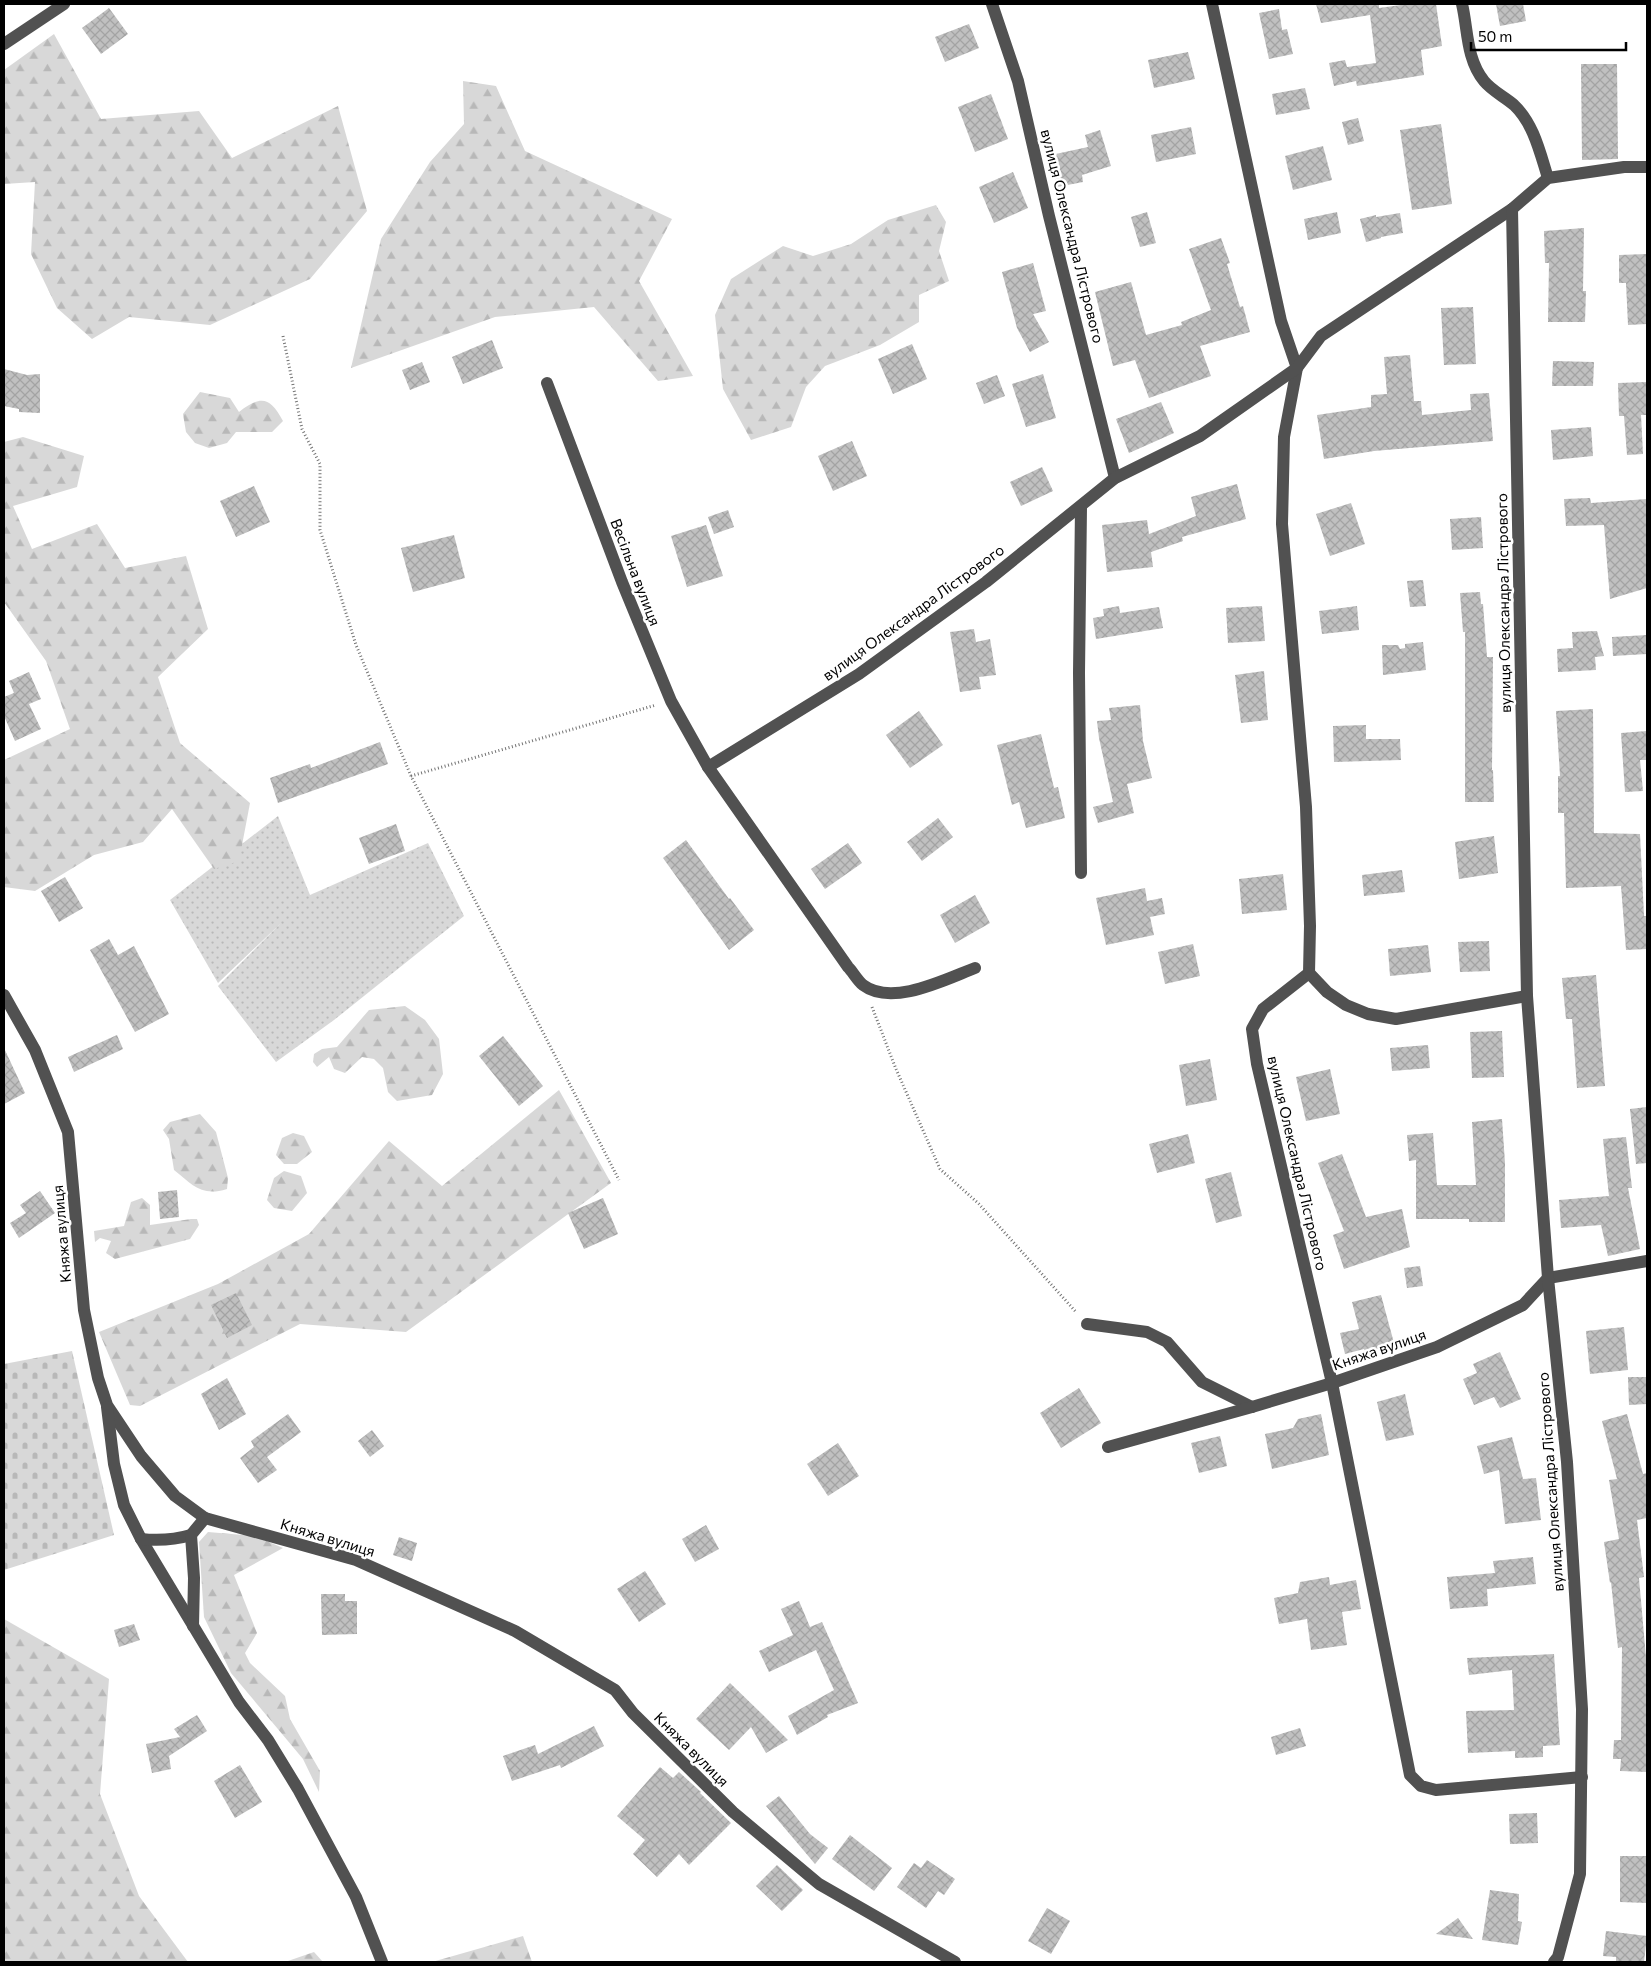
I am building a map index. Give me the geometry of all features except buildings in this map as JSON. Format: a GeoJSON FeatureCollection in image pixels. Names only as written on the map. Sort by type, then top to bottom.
{"type":"FeatureCollection","features":[{"type":"Feature","properties":{"kind":"street"},"geometry":{"type":"LineString","coordinates":[[4,44],[64,4]]}},
{"type":"Feature","properties":{"kind":"street","name":"вулиця Олександра Лістрового"},"geometry":{"type":"LineString","coordinates":[[992,4],[1018,81],[1049,216],[1115,478]]}},
{"type":"Feature","properties":{"kind":"street","name":"вулиця Олександра Лістрового"},"geometry":{"type":"LineString","coordinates":[[1212,4],[1281,321],[1297,368],[1284,437],[1282,524],[1306,807],[1310,926],[1309,973],[1263,1008],[1252,1028],[1262,1083],[1332,1383],[1410,1775],[1421,1786],[1436,1790],[1582,1777]]}},
{"type":"Feature","properties":{"kind":"street"},"geometry":{"type":"LineString","coordinates":[[1462,4],[1470,53],[1484,81],[1515,106],[1534,134],[1548,178],[1624,167],[1647,168]]}},
{"type":"Feature","properties":{"kind":"street","name":"вулиця Олександра Лістрового"},"geometry":{"type":"LineString","coordinates":[[708,767],[859,674],[986,582],[1115,478],[1200,436],[1297,368],[1321,336],[1512,209],[1548,178]]}},
{"type":"Feature","properties":{"kind":"street","name":"вулиця Олександра Лістрового"},"geometry":{"type":"LineString","coordinates":[[1512,209],[1527,996],[1548,1278],[1567,1462],[1582,1709],[1580,1874],[1558,1957],[1554,1962]]}},
{"type":"Feature","properties":{"kind":"street","name":"Весільна вулиця"},"geometry":{"type":"LineString","coordinates":[[547,383],[622,582],[671,701],[708,767],[863,985]]}},
{"type":"Feature","properties":{"kind":"street"},"geometry":{"type":"LineString","coordinates":[[1081,507],[1079,673],[1081,873]]}},
{"type":"Feature","properties":{"kind":"street"},"geometry":{"type":"LineString","coordinates":[[863,985],[878,993],[895,994],[927,986],[976,968]]}},
{"type":"Feature","properties":{"kind":"street"},"geometry":{"type":"LineString","coordinates":[[1309,973],[1327,992],[1346,1005],[1368,1014],[1396,1019],[1527,996]]}},
{"type":"Feature","properties":{"kind":"street","name":"Княжа вулиця"},"geometry":{"type":"LineString","coordinates":[[4,995],[35,1050],[68,1132],[84,1310],[98,1378],[107,1405],[141,1456],[176,1496],[205,1518],[356,1560],[515,1631],[616,1690],[633,1713],[733,1812],[819,1884],[955,1962]]}},
{"type":"Feature","properties":{"kind":"street"},"geometry":{"type":"LineString","coordinates":[[1548,1278],[1647,1262]]}},
{"type":"Feature","properties":{"kind":"street","name":"Княжа вулиця"},"geometry":{"type":"LineString","coordinates":[[1108,1447],[1332,1383],[1437,1347],[1523,1305],[1548,1278]]}},
{"type":"Feature","properties":{"kind":"street"},"geometry":{"type":"LineString","coordinates":[[1086,1324],[1147,1332],[1167,1342],[1202,1382],[1252,1407]]}},
{"type":"Feature","properties":{"kind":"street"},"geometry":{"type":"LineString","coordinates":[[107,1405],[114,1464],[124,1505],[141,1538],[239,1702],[268,1740],[298,1789],[356,1897],[382,1962]]}},
{"type":"Feature","properties":{"kind":"street"},"geometry":{"type":"LineString","coordinates":[[141,1538],[156,1541],[172,1540],[191,1535],[205,1518]]}},
{"type":"Feature","properties":{"kind":"street"},"geometry":{"type":"LineString","coordinates":[[191,1535],[193,1626]]}},
{"type":"Feature","properties":{"kind":"path"},"geometry":{"type":"LineString","coordinates":[[283,336],[302,429],[320,464],[320,530],[356,645],[411,776],[619,1180]]}},
{"type":"Feature","properties":{"kind":"path"},"geometry":{"type":"LineString","coordinates":[[411,776],[671,701]]}},
{"type":"Feature","properties":{"kind":"path"},"geometry":{"type":"LineString","coordinates":[[863,985],[896,1069],[940,1169],[979,1204],[1086,1324]]}},
{"type":"Feature","properties":{"kind":"green space"},"geometry":{"type":"Polygon","coordinates":[[[54,34],[101,119],[199,111],[232,158],[338,106],[367,211],[310,279],[210,325],[129,317],[92,339],[57,308],[31,254],[35,182],[4,184],[4,70],[54,34]]]}},
{"type":"Feature","properties":{"kind":"green space"},"geometry":{"type":"Polygon","coordinates":[[[463,81],[496,86],[525,151],[672,219],[639,281],[693,376],[658,381],[594,307],[495,317],[351,368],[381,239],[430,162],[464,124],[463,81]]]}},
{"type":"Feature","properties":{"kind":"green space"},"geometry":{"type":"Polygon","coordinates":[[[936,205],[946,222],[939,251],[949,281],[919,295],[919,322],[880,345],[825,366],[806,387],[791,427],[751,440],[723,389],[715,315],[731,279],[783,246],[813,256],[851,244],[888,220],[936,205]]]}},
{"type":"Feature","properties":{"kind":"green space"},"geometry":{"type":"Polygon","coordinates":[[[200,392],[230,398],[239,412],[253,403],[264,401],[274,407],[283,421],[272,432],[236,432],[227,443],[209,448],[195,443],[186,432],[183,414],[200,392]]]}},
{"type":"Feature","properties":{"kind":"green space"},"geometry":{"type":"Polygon","coordinates":[[[23,437],[84,456],[77,487],[13,506],[32,549],[97,524],[125,568],[186,556],[208,629],[158,677],[180,743],[250,803],[239,861],[214,869],[172,809],[143,842],[94,855],[35,891],[4,887],[4,760],[70,729],[46,661],[4,602],[4,442],[23,437]]]}},
{"type":"Feature","properties":{"kind":"green space"},"geometry":{"type":"Polygon","coordinates":[[[278,816],[310,895],[428,843],[464,916],[334,1020],[276,1062],[218,986],[281,923],[218,983],[170,900],[278,816]]]}},
{"type":"Feature","properties":{"kind":"green space"},"geometry":{"type":"Polygon","coordinates":[[[405,1006],[425,1020],[439,1039],[443,1074],[432,1095],[397,1101],[388,1092],[383,1068],[374,1059],[362,1057],[345,1073],[334,1069],[329,1057],[317,1067],[313,1062],[314,1054],[322,1049],[337,1047],[369,1010],[405,1006]]]}},
{"type":"Feature","properties":{"kind":"green space"},"geometry":{"type":"Polygon","coordinates":[[[559,1090],[611,1183],[406,1332],[300,1324],[140,1406],[130,1405],[99,1332],[218,1284],[309,1234],[389,1141],[442,1186],[559,1090]]]}},
{"type":"Feature","properties":{"kind":"green space"},"geometry":{"type":"Polygon","coordinates":[[[200,1114],[216,1132],[228,1178],[227,1189],[210,1192],[198,1188],[174,1170],[169,1139],[163,1130],[170,1122],[200,1114]]]}},
{"type":"Feature","properties":{"kind":"green space"},"geometry":{"type":"Polygon","coordinates":[[[293,1133],[304,1136],[312,1152],[297,1164],[284,1164],[276,1155],[282,1138],[293,1133]]]}},
{"type":"Feature","properties":{"kind":"green space"},"geometry":{"type":"Polygon","coordinates":[[[284,1171],[301,1176],[307,1193],[292,1211],[274,1208],[267,1200],[274,1178],[284,1171]]]}},
{"type":"Feature","properties":{"kind":"green space"},"geometry":{"type":"Polygon","coordinates":[[[142,1198],[150,1205],[150,1225],[197,1219],[199,1225],[190,1239],[115,1259],[106,1253],[111,1241],[100,1238],[95,1242],[94,1231],[124,1226],[131,1202],[142,1198]]]}},
{"type":"Feature","properties":{"kind":"green space"},"geometry":{"type":"Polygon","coordinates":[[[72,1351],[114,1535],[4,1570],[4,1364],[72,1351]]]}},
{"type":"Feature","properties":{"kind":"green space"},"geometry":{"type":"Polygon","coordinates":[[[208,1532],[255,1536],[283,1548],[234,1575],[257,1633],[245,1653],[250,1663],[285,1696],[290,1719],[320,1771],[319,1792],[303,1759],[231,1673],[204,1617],[199,1542],[208,1532]]]}},
{"type":"Feature","properties":{"kind":"green space"},"geometry":{"type":"Polygon","coordinates":[[[4,1619],[109,1679],[100,1794],[139,1896],[188,1962],[4,1962],[4,1619]]]}},
{"type":"Feature","properties":{"kind":"green space"},"geometry":{"type":"Polygon","coordinates":[[[523,1936],[532,1962],[432,1962],[523,1936]]]}},
{"type":"Feature","properties":{"kind":"green space"},"geometry":{"type":"Polygon","coordinates":[[[314,1952],[323,1962],[285,1962],[314,1952]]]}}]}
